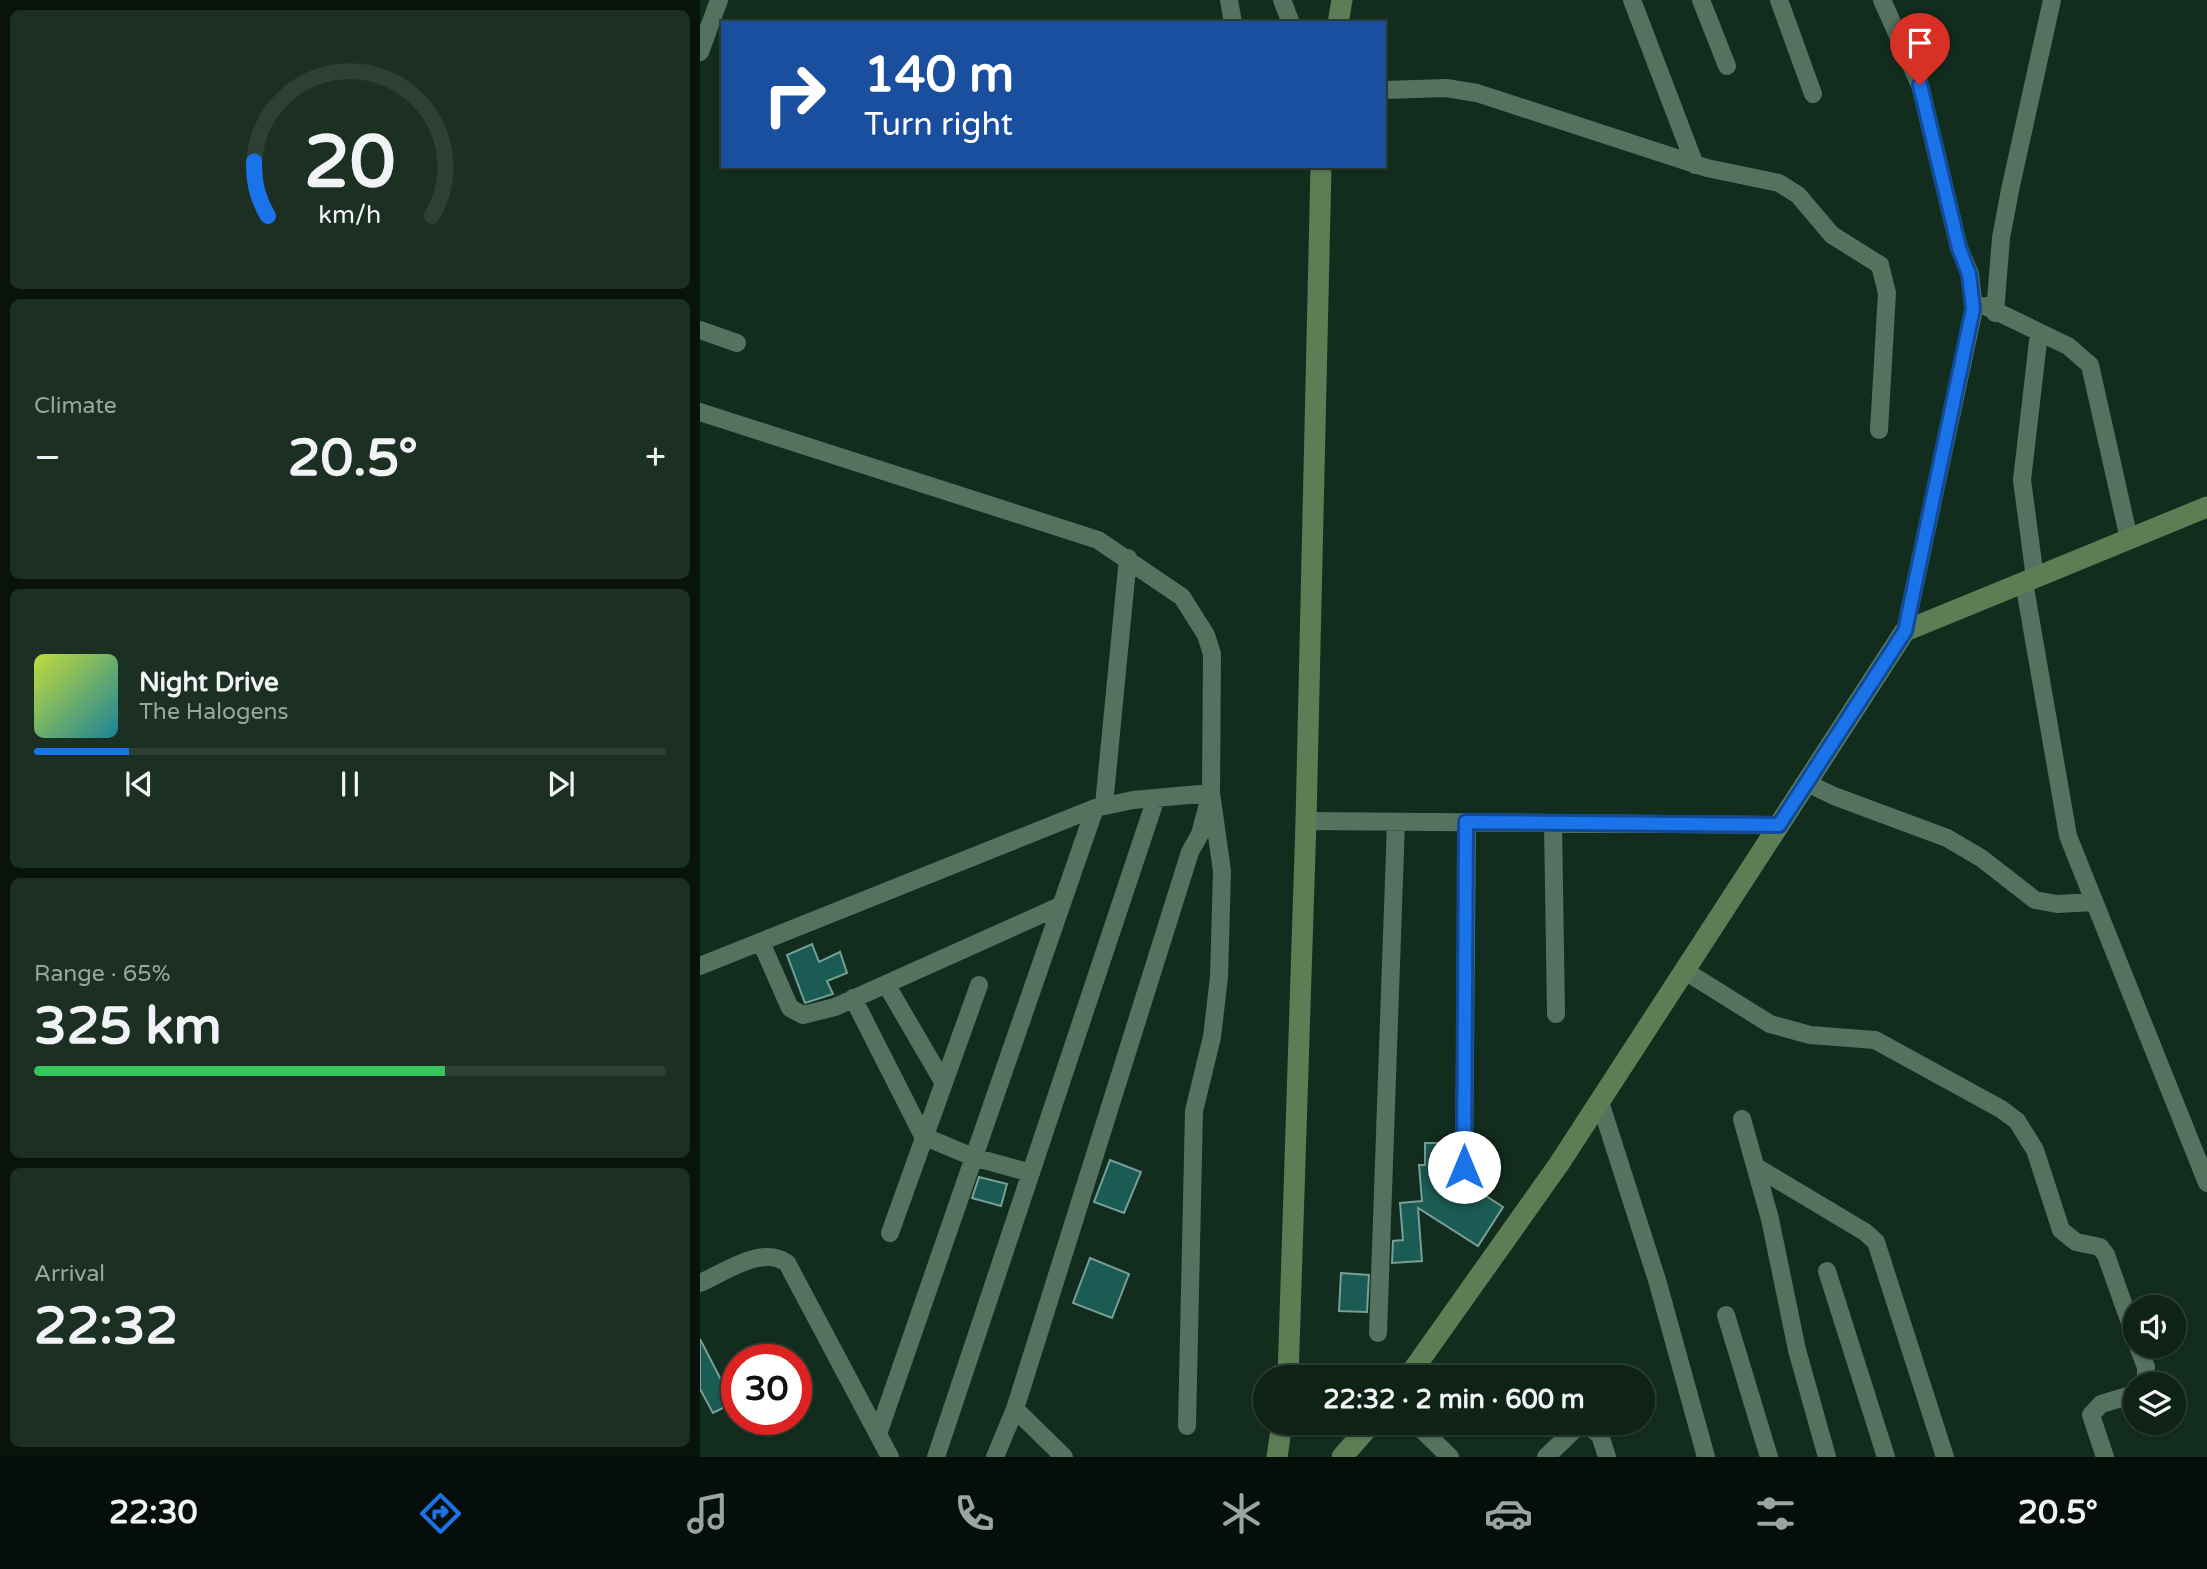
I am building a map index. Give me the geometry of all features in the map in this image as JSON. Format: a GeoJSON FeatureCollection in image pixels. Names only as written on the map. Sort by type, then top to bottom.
{"type":"FeatureCollection","features":[{"type":"Feature","properties":{"kind":"street"},"geometry":{"type":"LineString","coordinates":[[700,52],[719,0]]}},
{"type":"Feature","properties":{"kind":"street"},"geometry":{"type":"LineString","coordinates":[[1229,0],[1233,21]]}},
{"type":"Feature","properties":{"kind":"street"},"geometry":{"type":"LineString","coordinates":[[1282,0],[1290,21]]}},
{"type":"Feature","properties":{"kind":"street"},"geometry":{"type":"LineString","coordinates":[[1338,21],[1342,0]]}},
{"type":"Feature","properties":{"kind":"street"},"geometry":{"type":"LineString","coordinates":[[1632,0],[1695,165]]}},
{"type":"Feature","properties":{"kind":"street"},"geometry":{"type":"LineString","coordinates":[[1701,0],[1727,66]]}},
{"type":"Feature","properties":{"kind":"street"},"geometry":{"type":"LineString","coordinates":[[1779,0],[1814,94]]}},
{"type":"Feature","properties":{"kind":"street"},"geometry":{"type":"LineString","coordinates":[[1416,1365],[1600,1102],[1905,631],[1970,334],[1973,294],[1959,248],[1920,85],[1882,0]]}},
{"type":"Feature","properties":{"kind":"street"},"geometry":{"type":"LineString","coordinates":[[1995,313],[2001,237],[2052,0]]}},
{"type":"Feature","properties":{"kind":"street"},"geometry":{"type":"LineString","coordinates":[[1386,90],[1446,88],[1477,93],[1695,165],[1779,183],[1798,195],[1832,236],[1880,265],[1887,293],[1880,430]]}},
{"type":"Feature","properties":{"kind":"street"},"geometry":{"type":"LineString","coordinates":[[1288,1365],[1306,821],[1321,168]]}},
{"type":"Feature","properties":{"kind":"street"},"geometry":{"type":"LineString","coordinates":[[1973,294],[1995,313],[2068,346],[2090,365],[2129,540]]}},
{"type":"Feature","properties":{"kind":"street"},"geometry":{"type":"LineString","coordinates":[[700,330],[737,343]]}},
{"type":"Feature","properties":{"kind":"street"},"geometry":{"type":"LineString","coordinates":[[2039,333],[2022,480],[2029,580],[2068,836],[2207,1183]]}},
{"type":"Feature","properties":{"kind":"street"},"geometry":{"type":"LineString","coordinates":[[700,412],[1098,540],[1182,597],[1206,635],[1214,674],[1211,793],[1222,871],[1219,977],[1212,1037],[1194,1111],[1187,1426]]}},
{"type":"Feature","properties":{"kind":"street"},"geometry":{"type":"LineString","coordinates":[[1905,631],[2207,507]]}},
{"type":"Feature","properties":{"kind":"street"},"geometry":{"type":"LineString","coordinates":[[878,1434],[1060,906],[1099,807],[1128,558]]}},
{"type":"Feature","properties":{"kind":"street"},"geometry":{"type":"LineString","coordinates":[[1807,783],[1947,838],[1982,858],[2035,900],[2057,904],[2094,902]]}},
{"type":"Feature","properties":{"kind":"street"},"geometry":{"type":"LineString","coordinates":[[700,966],[1099,807],[1211,793]]}},
{"type":"Feature","properties":{"kind":"street"},"geometry":{"type":"LineString","coordinates":[[995,1457],[1015,1409],[1190,852],[1200,834],[1211,793]]}},
{"type":"Feature","properties":{"kind":"street"},"geometry":{"type":"LineString","coordinates":[[936,1457],[1156,798]]}},
{"type":"Feature","properties":{"kind":"street"},"geometry":{"type":"LineString","coordinates":[[1306,821],[1779,825]]}},
{"type":"Feature","properties":{"kind":"street"},"geometry":{"type":"LineString","coordinates":[[1377,1333],[1396,822]]}},
{"type":"Feature","properties":{"kind":"street"},"geometry":{"type":"LineString","coordinates":[[1464,1167],[1466,822]]}},
{"type":"Feature","properties":{"kind":"street"},"geometry":{"type":"LineString","coordinates":[[1553,823],[1556,1014]]}},
{"type":"Feature","properties":{"kind":"street"},"geometry":{"type":"LineString","coordinates":[[761,942],[790,1008],[797,1015],[818,1012],[853,999],[1060,906]]}},
{"type":"Feature","properties":{"kind":"street"},"geometry":{"type":"LineString","coordinates":[[1685,971],[1770,1024],[1810,1035],[1875,1040],[2009,1115],[2027,1134],[2035,1150],[2061,1230],[2076,1242],[2100,1247],[2106,1255],[2123,1302]]}},
{"type":"Feature","properties":{"kind":"street"},"geometry":{"type":"LineString","coordinates":[[886,984],[942,1080]]}},
{"type":"Feature","properties":{"kind":"street"},"geometry":{"type":"LineString","coordinates":[[890,1233],[942,1080],[979,985]]}},
{"type":"Feature","properties":{"kind":"street"},"geometry":{"type":"LineString","coordinates":[[853,999],[923,1136],[973,1157],[1031,1173]]}},
{"type":"Feature","properties":{"kind":"street"},"geometry":{"type":"LineString","coordinates":[[1600,1102],[1657,1280],[1706,1457]]}},
{"type":"Feature","properties":{"kind":"street"},"geometry":{"type":"LineString","coordinates":[[1742,1119],[1758,1168],[1797,1350],[1828,1457]]}},
{"type":"Feature","properties":{"kind":"street"},"geometry":{"type":"LineString","coordinates":[[1758,1168],[1865,1232],[1876,1242],[1945,1457]]}},
{"type":"Feature","properties":{"kind":"street"},"geometry":{"type":"LineString","coordinates":[[700,1283],[761,1256],[779,1258],[787,1264],[890,1457]]}},
{"type":"Feature","properties":{"kind":"street"},"geometry":{"type":"LineString","coordinates":[[1827,1272],[1886,1457]]}},
{"type":"Feature","properties":{"kind":"street"},"geometry":{"type":"LineString","coordinates":[[1726,1315],[1769,1457]]}},
{"type":"Feature","properties":{"kind":"street"},"geometry":{"type":"LineString","coordinates":[[2105,1457],[2091,1415],[2101,1404],[2123,1398]]}},
{"type":"Feature","properties":{"kind":"street"},"geometry":{"type":"LineString","coordinates":[[1015,1409],[1064,1457]]}},
{"type":"Feature","properties":{"kind":"street"},"geometry":{"type":"LineString","coordinates":[[1546,1457],[1575,1429],[1587,1425],[1600,1435],[1608,1457]]}},
{"type":"Feature","properties":{"kind":"street"},"geometry":{"type":"LineString","coordinates":[[1277,1457],[1280,1435]]}},
{"type":"Feature","properties":{"kind":"street"},"geometry":{"type":"LineString","coordinates":[[1342,1457],[1361,1435]]}},
{"type":"Feature","properties":{"kind":"street"},"geometry":{"type":"LineString","coordinates":[[1427,1435],[1450,1457]]}},
{"type":"Feature","properties":{"kind":"building"},"geometry":{"type":"Polygon","coordinates":[[[812,944],[819,962],[840,952],[847,973],[827,981],[833,994],[805,1003],[787,955],[812,944]]]}},
{"type":"Feature","properties":{"kind":"building"},"geometry":{"type":"Polygon","coordinates":[[[1425,1143],[1453,1143],[1455,1176],[1503,1207],[1478,1246],[1418,1208],[1422,1261],[1392,1263],[1393,1241],[1403,1240],[1400,1203],[1422,1201],[1419,1165],[1425,1165],[1425,1143]]]}},
{"type":"Feature","properties":{"kind":"building"},"geometry":{"type":"Polygon","coordinates":[[[1110,1160],[1141,1172],[1124,1213],[1094,1202],[1110,1160]]]}},
{"type":"Feature","properties":{"kind":"building"},"geometry":{"type":"Polygon","coordinates":[[[979,1177],[1007,1184],[1001,1206],[972,1198],[979,1177]]]}},
{"type":"Feature","properties":{"kind":"building"},"geometry":{"type":"Polygon","coordinates":[[[1090,1258],[1129,1274],[1112,1318],[1073,1303],[1090,1258]]]}},
{"type":"Feature","properties":{"kind":"building"},"geometry":{"type":"Polygon","coordinates":[[[1341,1273],[1369,1275],[1367,1312],[1339,1311],[1341,1273]]]}},
{"type":"Feature","properties":{"kind":"building"},"geometry":{"type":"Polygon","coordinates":[[[700,1339],[721,1380],[721,1409],[713,1413],[700,1389],[700,1339]]]}},
{"type":"Feature","properties":{"kind":"route"},"geometry":{"type":"LineString","coordinates":[[1464,1167],[1466,822],[1779,825],[1905,631],[1970,334],[1973,309],[1969,274],[1959,248],[1920,85]]}}]}
